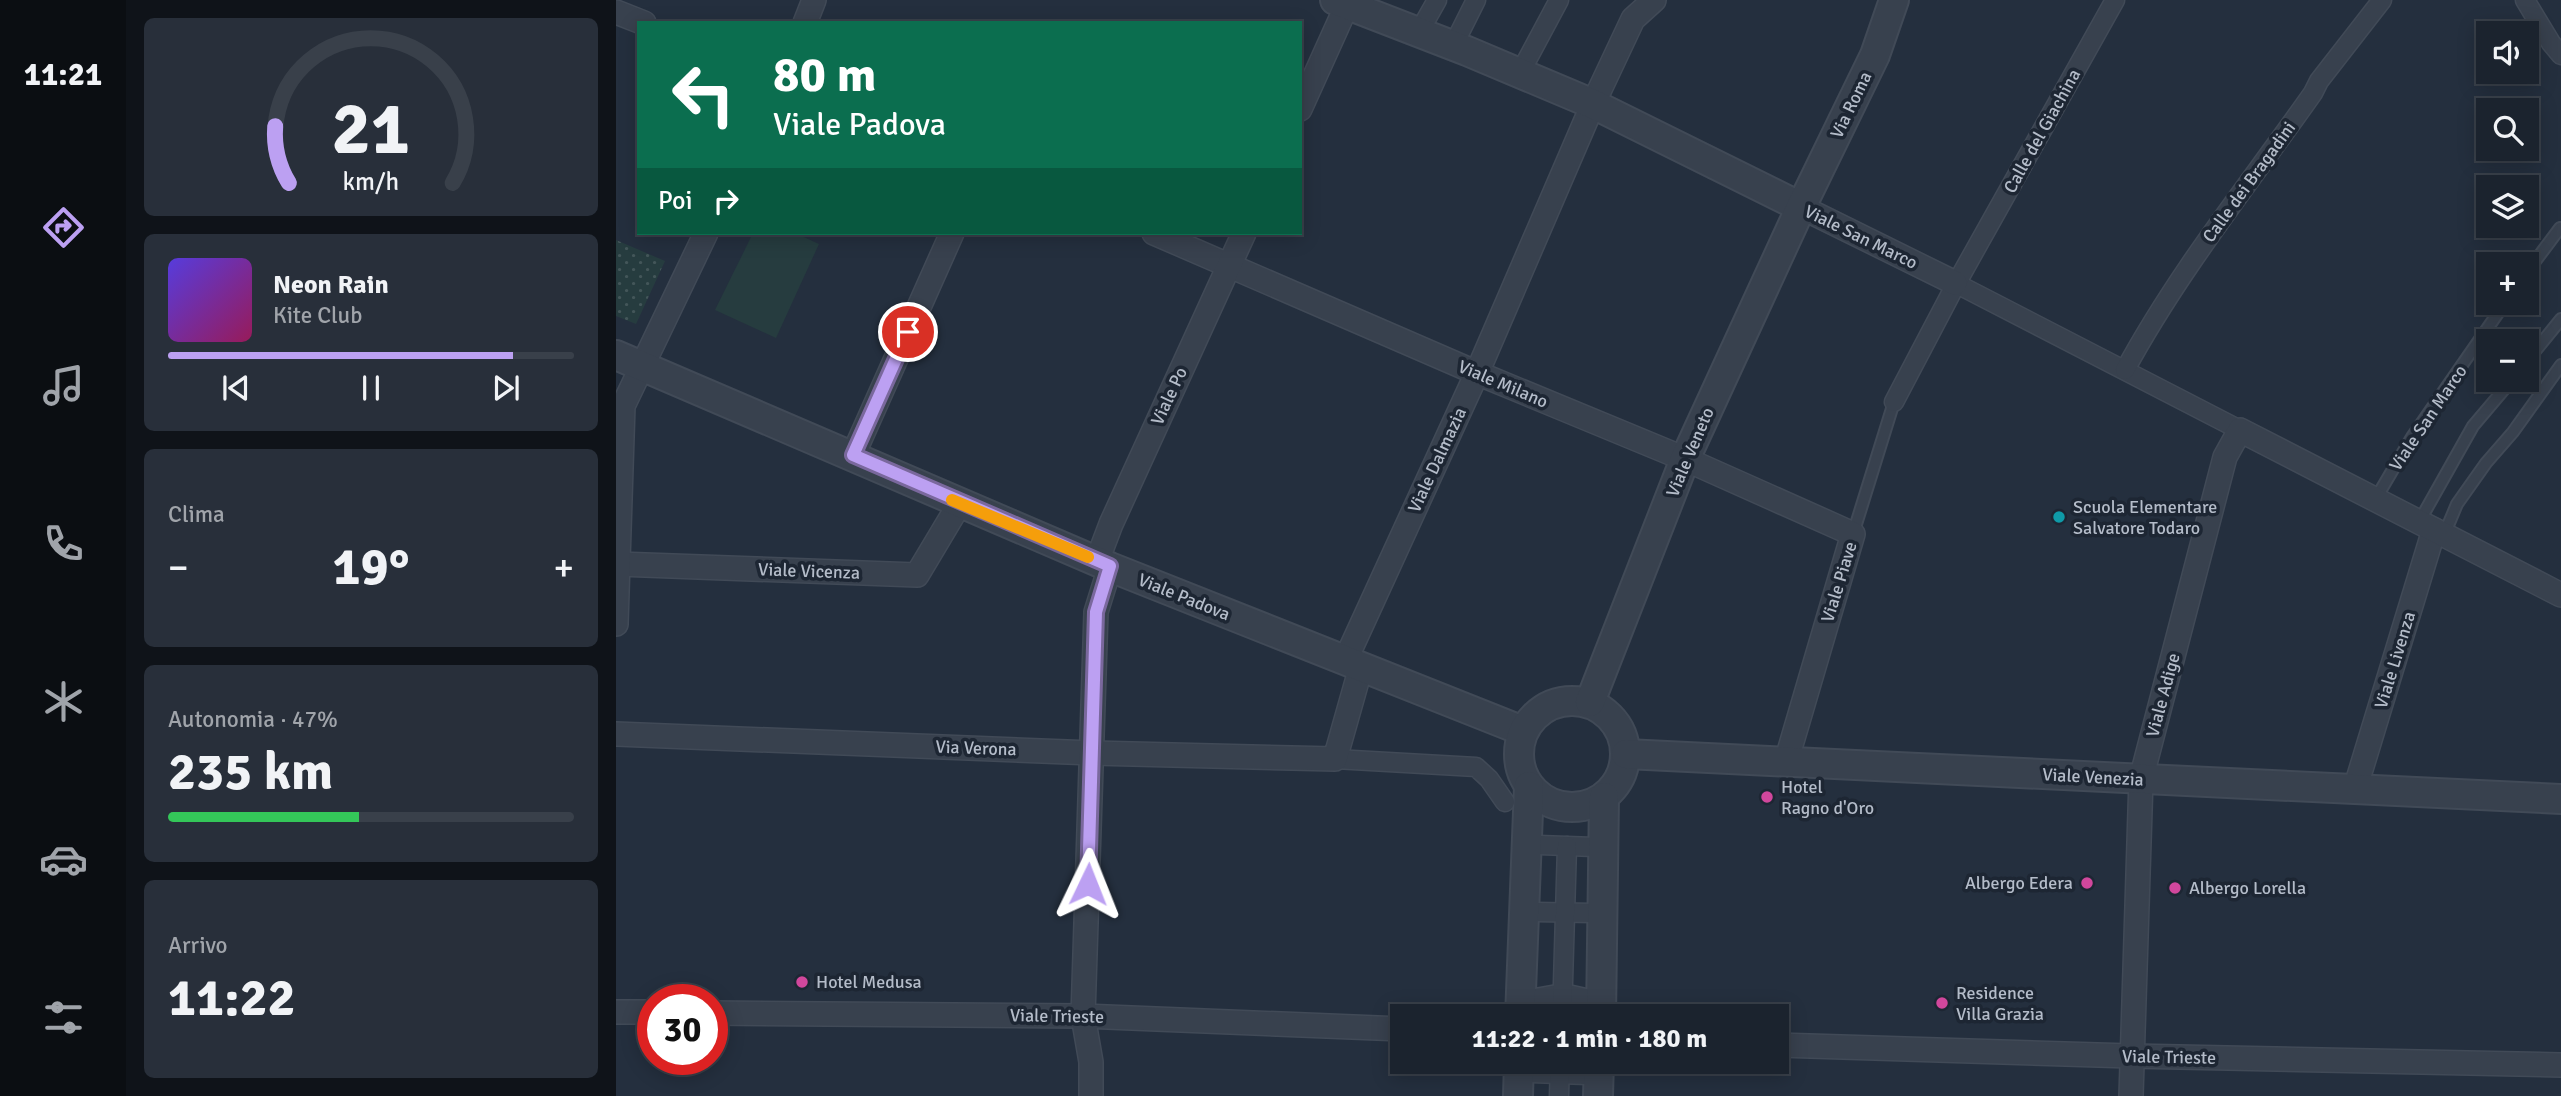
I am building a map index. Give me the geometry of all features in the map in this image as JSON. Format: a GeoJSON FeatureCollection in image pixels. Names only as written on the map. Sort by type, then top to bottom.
{"type":"FeatureCollection","features":[{"type":"Feature","properties":{"kind":"street"},"geometry":{"type":"LineString","coordinates":[[806,21],[814,0]]}},
{"type":"Feature","properties":{"kind":"street"},"geometry":{"type":"LineString","coordinates":[[1419,33],[1437,0]]}},
{"type":"Feature","properties":{"kind":"street"},"geometry":{"type":"LineString","coordinates":[[1453,46],[1476,0]]}},
{"type":"Feature","properties":{"kind":"street"},"geometry":{"type":"LineString","coordinates":[[1520,73],[1559,0]]}},
{"type":"Feature","properties":{"kind":"street","name":"Viale Dalmazia"},"geometry":{"type":"LineString","coordinates":[[1353,664],[1593,104],[1633,19],[1654,0]]}},
{"type":"Feature","properties":{"kind":"street","name":"Via Roma"},"geometry":{"type":"LineString","coordinates":[[1801,207],[1875,55],[1894,0]]}},
{"type":"Feature","properties":{"kind":"street","name":"Calle del Giachina"},"geometry":{"type":"LineString","coordinates":[[1894,402],[1956,284],[2115,0]]}},
{"type":"Feature","properties":{"kind":"street","name":"Calle dei Bragadini"},"geometry":{"type":"LineString","coordinates":[[2125,370],[2146,331],[2185,271],[2319,81],[2382,0]]}},
{"type":"Feature","properties":{"kind":"street"},"geometry":{"type":"LineString","coordinates":[[2525,0],[2561,55]]}},
{"type":"Feature","properties":{"kind":"street"},"geometry":{"type":"LineString","coordinates":[[1302,105],[1348,3]]}},
{"type":"Feature","properties":{"kind":"street","name":"Viale San Marco"},"geometry":{"type":"LineString","coordinates":[[1348,3],[1593,104],[1956,284],[2561,595]]}},
{"type":"Feature","properties":{"kind":"street"},"geometry":{"type":"LineString","coordinates":[[616,12],[639,21]]}},
{"type":"Feature","properties":{"kind":"street","name":"Viale Veneto"},"geometry":{"type":"LineString","coordinates":[[1590,702],[1685,459],[1801,207]]}},
{"type":"Feature","properties":{"kind":"street"},"geometry":{"type":"LineString","coordinates":[[616,624],[620,405],[629,360],[705,235]]}},
{"type":"Feature","properties":{"kind":"street"},"geometry":{"type":"LineString","coordinates":[[853,455],[951,235]]}},
{"type":"Feature","properties":{"kind":"street","name":"Viale Milano"},"geometry":{"type":"LineString","coordinates":[[1159,235],[1477,373],[1685,459],[1853,534]]}},
{"type":"Feature","properties":{"kind":"street","name":"Viale Po"},"geometry":{"type":"LineString","coordinates":[[1091,1096],[1091,1062],[1083,1016],[1096,612],[1103,564],[1243,235]]}},
{"type":"Feature","properties":{"kind":"street","name":"Viale Padova"},"geometry":{"type":"LineString","coordinates":[[629,360],[1103,564],[1523,731]]}},
{"type":"Feature","properties":{"kind":"street","name":"Viale Adige"},"geometry":{"type":"LineString","coordinates":[[2131,1096],[2141,779],[2225,457],[2240,430]]}},
{"type":"Feature","properties":{"kind":"street","name":"Viale Vicenza"},"geometry":{"type":"LineString","coordinates":[[618,564],[916,575],[960,503]]}},
{"type":"Feature","properties":{"kind":"street","name":"Viale Livenza"},"geometry":{"type":"LineString","coordinates":[[2355,789],[2432,529]]}},
{"type":"Feature","properties":{"kind":"street","name":"Viale Piave"},"geometry":{"type":"LineString","coordinates":[[1786,762],[1853,534]]}},
{"type":"Feature","properties":{"kind":"street"},"geometry":{"type":"LineString","coordinates":[[1335,759],[1353,664]]}},
{"type":"Feature","properties":{"kind":"street"},"geometry":{"type":"LineString","coordinates":[[1570,700],[1590,702],[1604,710],[1616,722],[1623,737],[1626,754],[1616,785],[1604,797],[1585,806],[1564,807],[1544,800],[1529,786],[1520,769],[1518,750],[1523,731],[1534,715],[1551,704],[1570,700]]}},
{"type":"Feature","properties":{"kind":"street","name":"Via Verona"},"geometry":{"type":"LineString","coordinates":[[616,734],[1476,766],[1505,802]]}},
{"type":"Feature","properties":{"kind":"street","name":"Viale Venezia"},"geometry":{"type":"LineString","coordinates":[[1626,754],[2561,799]]}},
{"type":"Feature","properties":{"kind":"street"},"geometry":{"type":"LineString","coordinates":[[1528,1004],[1529,786]]}},
{"type":"Feature","properties":{"kind":"street"},"geometry":{"type":"LineString","coordinates":[[1595,1004],[1604,797]]}},
{"type":"Feature","properties":{"kind":"street"},"geometry":{"type":"LineString","coordinates":[[1539,845],[1595,847]]}},
{"type":"Feature","properties":{"kind":"street"},"geometry":{"type":"LineString","coordinates":[[1563,1004],[1567,846]]}},
{"type":"Feature","properties":{"kind":"street"},"geometry":{"type":"LineString","coordinates":[[1536,912],[1593,913]]}},
{"type":"Feature","properties":{"kind":"street"},"geometry":{"type":"LineString","coordinates":[[1537,1004],[1563,993],[1586,1004]]}},
{"type":"Feature","properties":{"kind":"street"},"geometry":{"type":"LineString","coordinates":[[616,1012],[637,1012]]}},
{"type":"Feature","properties":{"kind":"street","name":"Viale Trieste"},"geometry":{"type":"LineString","coordinates":[[728,1013],[1083,1016],[1390,1029]]}},
{"type":"Feature","properties":{"kind":"street","name":"Viale Trieste"},"geometry":{"type":"LineString","coordinates":[[1789,1045],[2561,1065]]}},
{"type":"Feature","properties":{"kind":"street"},"geometry":{"type":"LineString","coordinates":[[1559,1074],[1559,1096]]}},
{"type":"Feature","properties":{"kind":"lane"},"geometry":{"type":"LineString","coordinates":[[2539,256],[2560,228]]}},
{"type":"Feature","properties":{"kind":"lane","name":"Viale San Marco"},"geometry":{"type":"LineString","coordinates":[[2375,500],[2412,437],[2497,315]]}},
{"type":"Feature","properties":{"kind":"lane"},"geometry":{"type":"LineString","coordinates":[[2539,346],[2561,319]]}},
{"type":"Feature","properties":{"kind":"lane"},"geometry":{"type":"LineString","coordinates":[[2432,529],[2457,504],[2561,365]]}},
{"type":"Feature","properties":{"kind":"lane"},"geometry":{"type":"LineString","coordinates":[[2432,529],[2473,426],[2502,392]]}},
{"type":"Feature","properties":{"kind":"lane","name":"Viale Piave"},"geometry":{"type":"LineString","coordinates":[[1853,534],[1894,402]]}},
{"type":"Feature","properties":{"kind":"green space"},"geometry":{"type":"Polygon","coordinates":[[[752,235],[799,235],[819,244],[776,338],[715,310],[752,235]]]}},
{"type":"Feature","properties":{"kind":"green space"},"geometry":{"type":"Polygon","coordinates":[[[616,240],[665,261],[636,324],[616,316],[616,240]]]}},
{"type":"Feature","properties":{"kind":"slow traffic"},"geometry":{"type":"LineString","coordinates":[[952,500],[1088,557]]}},
{"type":"Feature","properties":{"kind":"place","name":"Scuola Elementare Salvatore Todaro"},"geometry":{"type":"Point","coordinates":[2059,517]}},
{"type":"Feature","properties":{"kind":"place","name":"Hotel Ragno d'Oro"},"geometry":{"type":"Point","coordinates":[1767,797]}},
{"type":"Feature","properties":{"kind":"place","name":"Albergo Edera"},"geometry":{"type":"Point","coordinates":[2087,883]}},
{"type":"Feature","properties":{"kind":"place","name":"Albergo Lorella"},"geometry":{"type":"Point","coordinates":[2175,888]}},
{"type":"Feature","properties":{"kind":"place","name":"Hotel Medusa"},"geometry":{"type":"Point","coordinates":[802,982]}},
{"type":"Feature","properties":{"kind":"place","name":"Residence Villa Grazia"},"geometry":{"type":"Point","coordinates":[1942,1003]}},
{"type":"Feature","properties":{"kind":"route"},"geometry":{"type":"LineString","coordinates":[[908,332],[853,455],[1110,566],[1101,588],[1096,612],[1088,884]]}}]}
